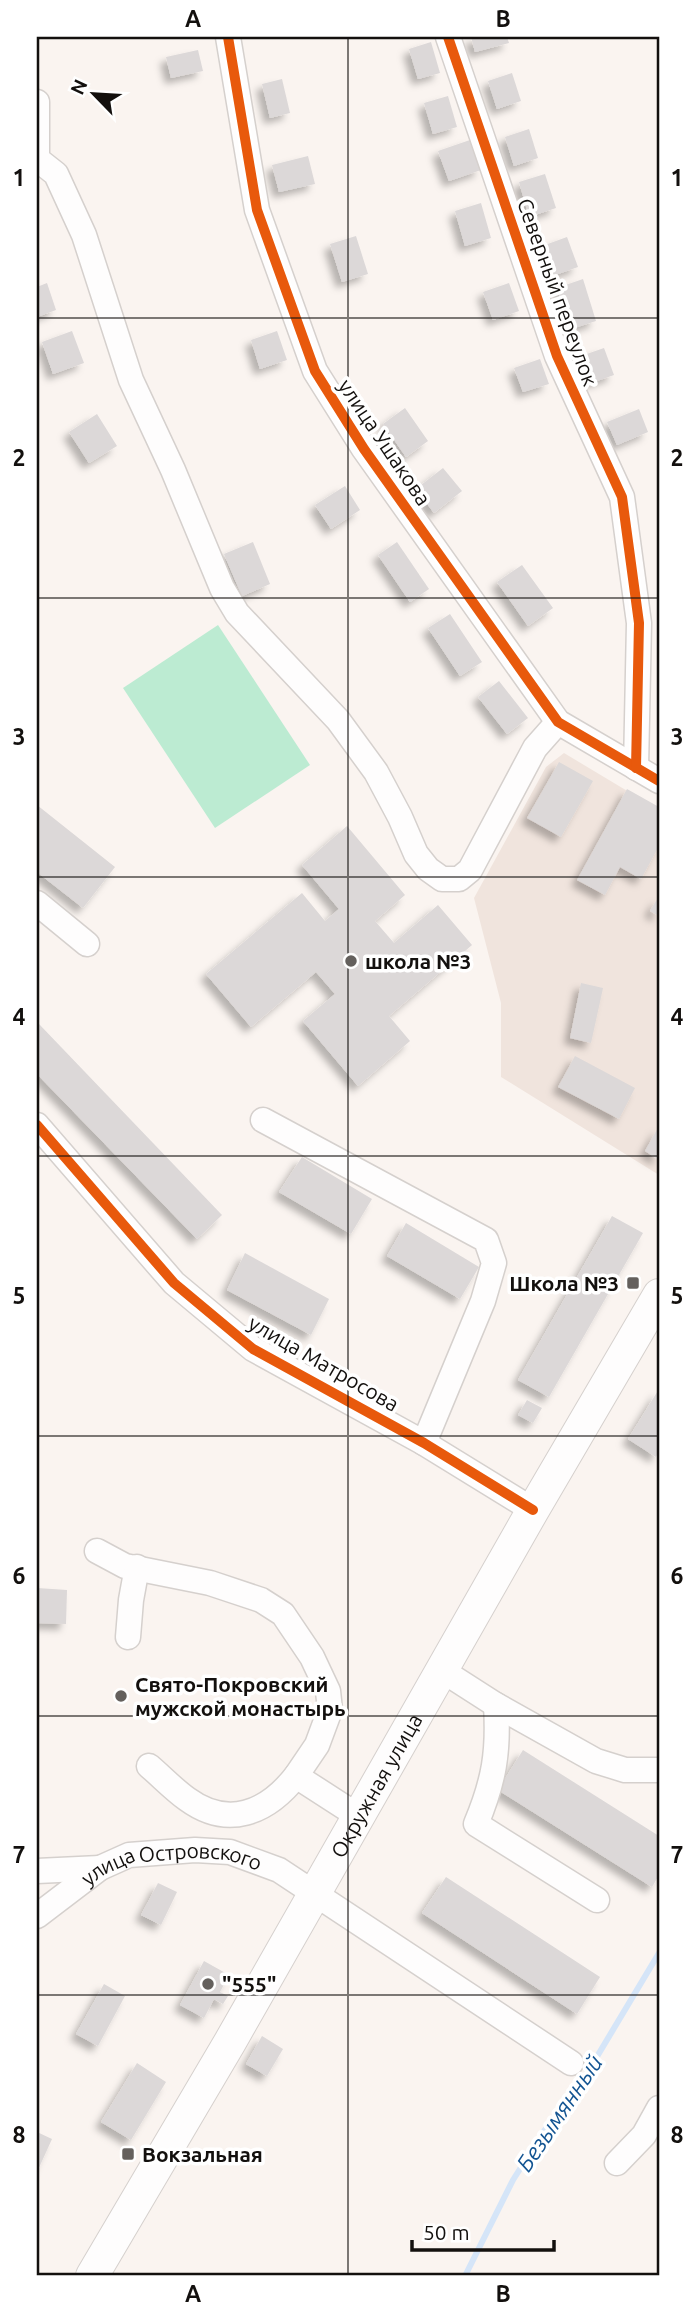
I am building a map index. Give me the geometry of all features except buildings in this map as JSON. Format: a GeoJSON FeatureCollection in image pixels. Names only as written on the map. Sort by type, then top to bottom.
{"type":"FeatureCollection","features":[{"type":"Feature","properties":{"kind":"main road","name":"Окружная улица"},"geometry":{"type":"LineString","coordinates":[[92,2276],[230,2042],[533,1510],[659,1295]]}},
{"type":"Feature","properties":{"kind":"street","name":"улица Ушакова"},"geometry":{"type":"LineString","coordinates":[[228,37],[257,210],[315,371],[364,449],[558,722],[659,782]]}},
{"type":"Feature","properties":{"kind":"street","name":"Северный переулок"},"geometry":{"type":"LineString","coordinates":[[448,37],[557,356],[622,497],[639,623],[636,768]]}},
{"type":"Feature","properties":{"kind":"street"},"geometry":{"type":"LineString","coordinates":[[37,102],[37,159],[56,174],[84,235],[131,380],[173,470],[222,588],[237,613],[338,720],[376,772],[416,854],[428,869],[442,879],[459,879],[470,870],[536,748],[558,722]]}},
{"type":"Feature","properties":{"kind":"street"},"geometry":{"type":"LineString","coordinates":[[37,903],[87,943]]}},
{"type":"Feature","properties":{"kind":"street"},"geometry":{"type":"LineString","coordinates":[[263,1120],[486,1240],[494,1263],[482,1301],[424,1443]]}},
{"type":"Feature","properties":{"kind":"street","name":"улица Матросова"},"geometry":{"type":"LineString","coordinates":[[37,1125],[174,1283],[253,1349],[424,1443],[533,1510]]}},
{"type":"Feature","properties":{"kind":"street"},"geometry":{"type":"LineString","coordinates":[[97,1551],[125,1566],[223,1587],[261,1600],[283,1614],[312,1657],[328,1691],[330,1710],[317,1745],[284,1792],[270,1804],[246,1813],[208,1811],[187,1799],[149,1766]]}},
{"type":"Feature","properties":{"kind":"street"},"geometry":{"type":"LineString","coordinates":[[128,1637],[137,1567]]}},
{"type":"Feature","properties":{"kind":"street"},"geometry":{"type":"LineString","coordinates":[[443,1671],[496,1705],[596,1760],[625,1770],[659,1770]]}},
{"type":"Feature","properties":{"kind":"street"},"geometry":{"type":"LineString","coordinates":[[496,1705],[498,1741],[490,1792],[476,1824],[597,1900]]}},
{"type":"Feature","properties":{"kind":"street"},"geometry":{"type":"LineString","coordinates":[[296,1776],[358,1816]]}},
{"type":"Feature","properties":{"kind":"street","name":"улица Островского"},"geometry":{"type":"LineString","coordinates":[[37,1916],[100,1868],[129,1856],[195,1850],[230,1852],[279,1870],[571,2063]]}},
{"type":"Feature","properties":{"kind":"street"},"geometry":{"type":"LineString","coordinates":[[37,1871],[100,1868]]}},
{"type":"Feature","properties":{"kind":"street"},"geometry":{"type":"LineString","coordinates":[[617,2163],[644,2134],[659,2108]]}},
{"type":"Feature","properties":{"kind":"shaded area"},"geometry":{"type":"Polygon","coordinates":[[[564,753],[659,810],[659,1175],[501,1077],[501,1003],[474,898],[546,767],[564,753]]]}},
{"type":"Feature","properties":{"kind":"green space"},"geometry":{"type":"Polygon","coordinates":[[[218,625],[310,765],[215,828],[123,688],[218,625]]]}},
{"type":"Feature","properties":{"kind":"waterway","name":"Безымянный"},"geometry":{"type":"LineString","coordinates":[[465,2276],[513,2180],[544,2131],[571,2100],[659,1953]]}},
{"type":"Feature","properties":{"kind":"cycle path"},"geometry":{"type":"LineString","coordinates":[[228,37],[257,210],[315,371],[364,449],[558,722],[659,781]]}},
{"type":"Feature","properties":{"kind":"cycle path"},"geometry":{"type":"LineString","coordinates":[[448,37],[557,356],[622,497],[639,623],[636,768]]}},
{"type":"Feature","properties":{"kind":"cycle path"},"geometry":{"type":"LineString","coordinates":[[37,1125],[174,1283],[253,1349],[424,1443],[533,1510]]}},
{"type":"Feature","properties":{"kind":"place","name":"школа №3"},"geometry":{"type":"Point","coordinates":[351,961]}},
{"type":"Feature","properties":{"kind":"place","name":"Школа №3"},"geometry":{"type":"Point","coordinates":[633,1283]}},
{"type":"Feature","properties":{"kind":"place","name":"Свято-Покровский мужской монастырь"},"geometry":{"type":"Point","coordinates":[121,1696]}},
{"type":"Feature","properties":{"kind":"place","name":"\"555\""},"geometry":{"type":"Point","coordinates":[208,1984]}},
{"type":"Feature","properties":{"kind":"place","name":"Вокзальная"},"geometry":{"type":"Point","coordinates":[128,2154]}}]}
